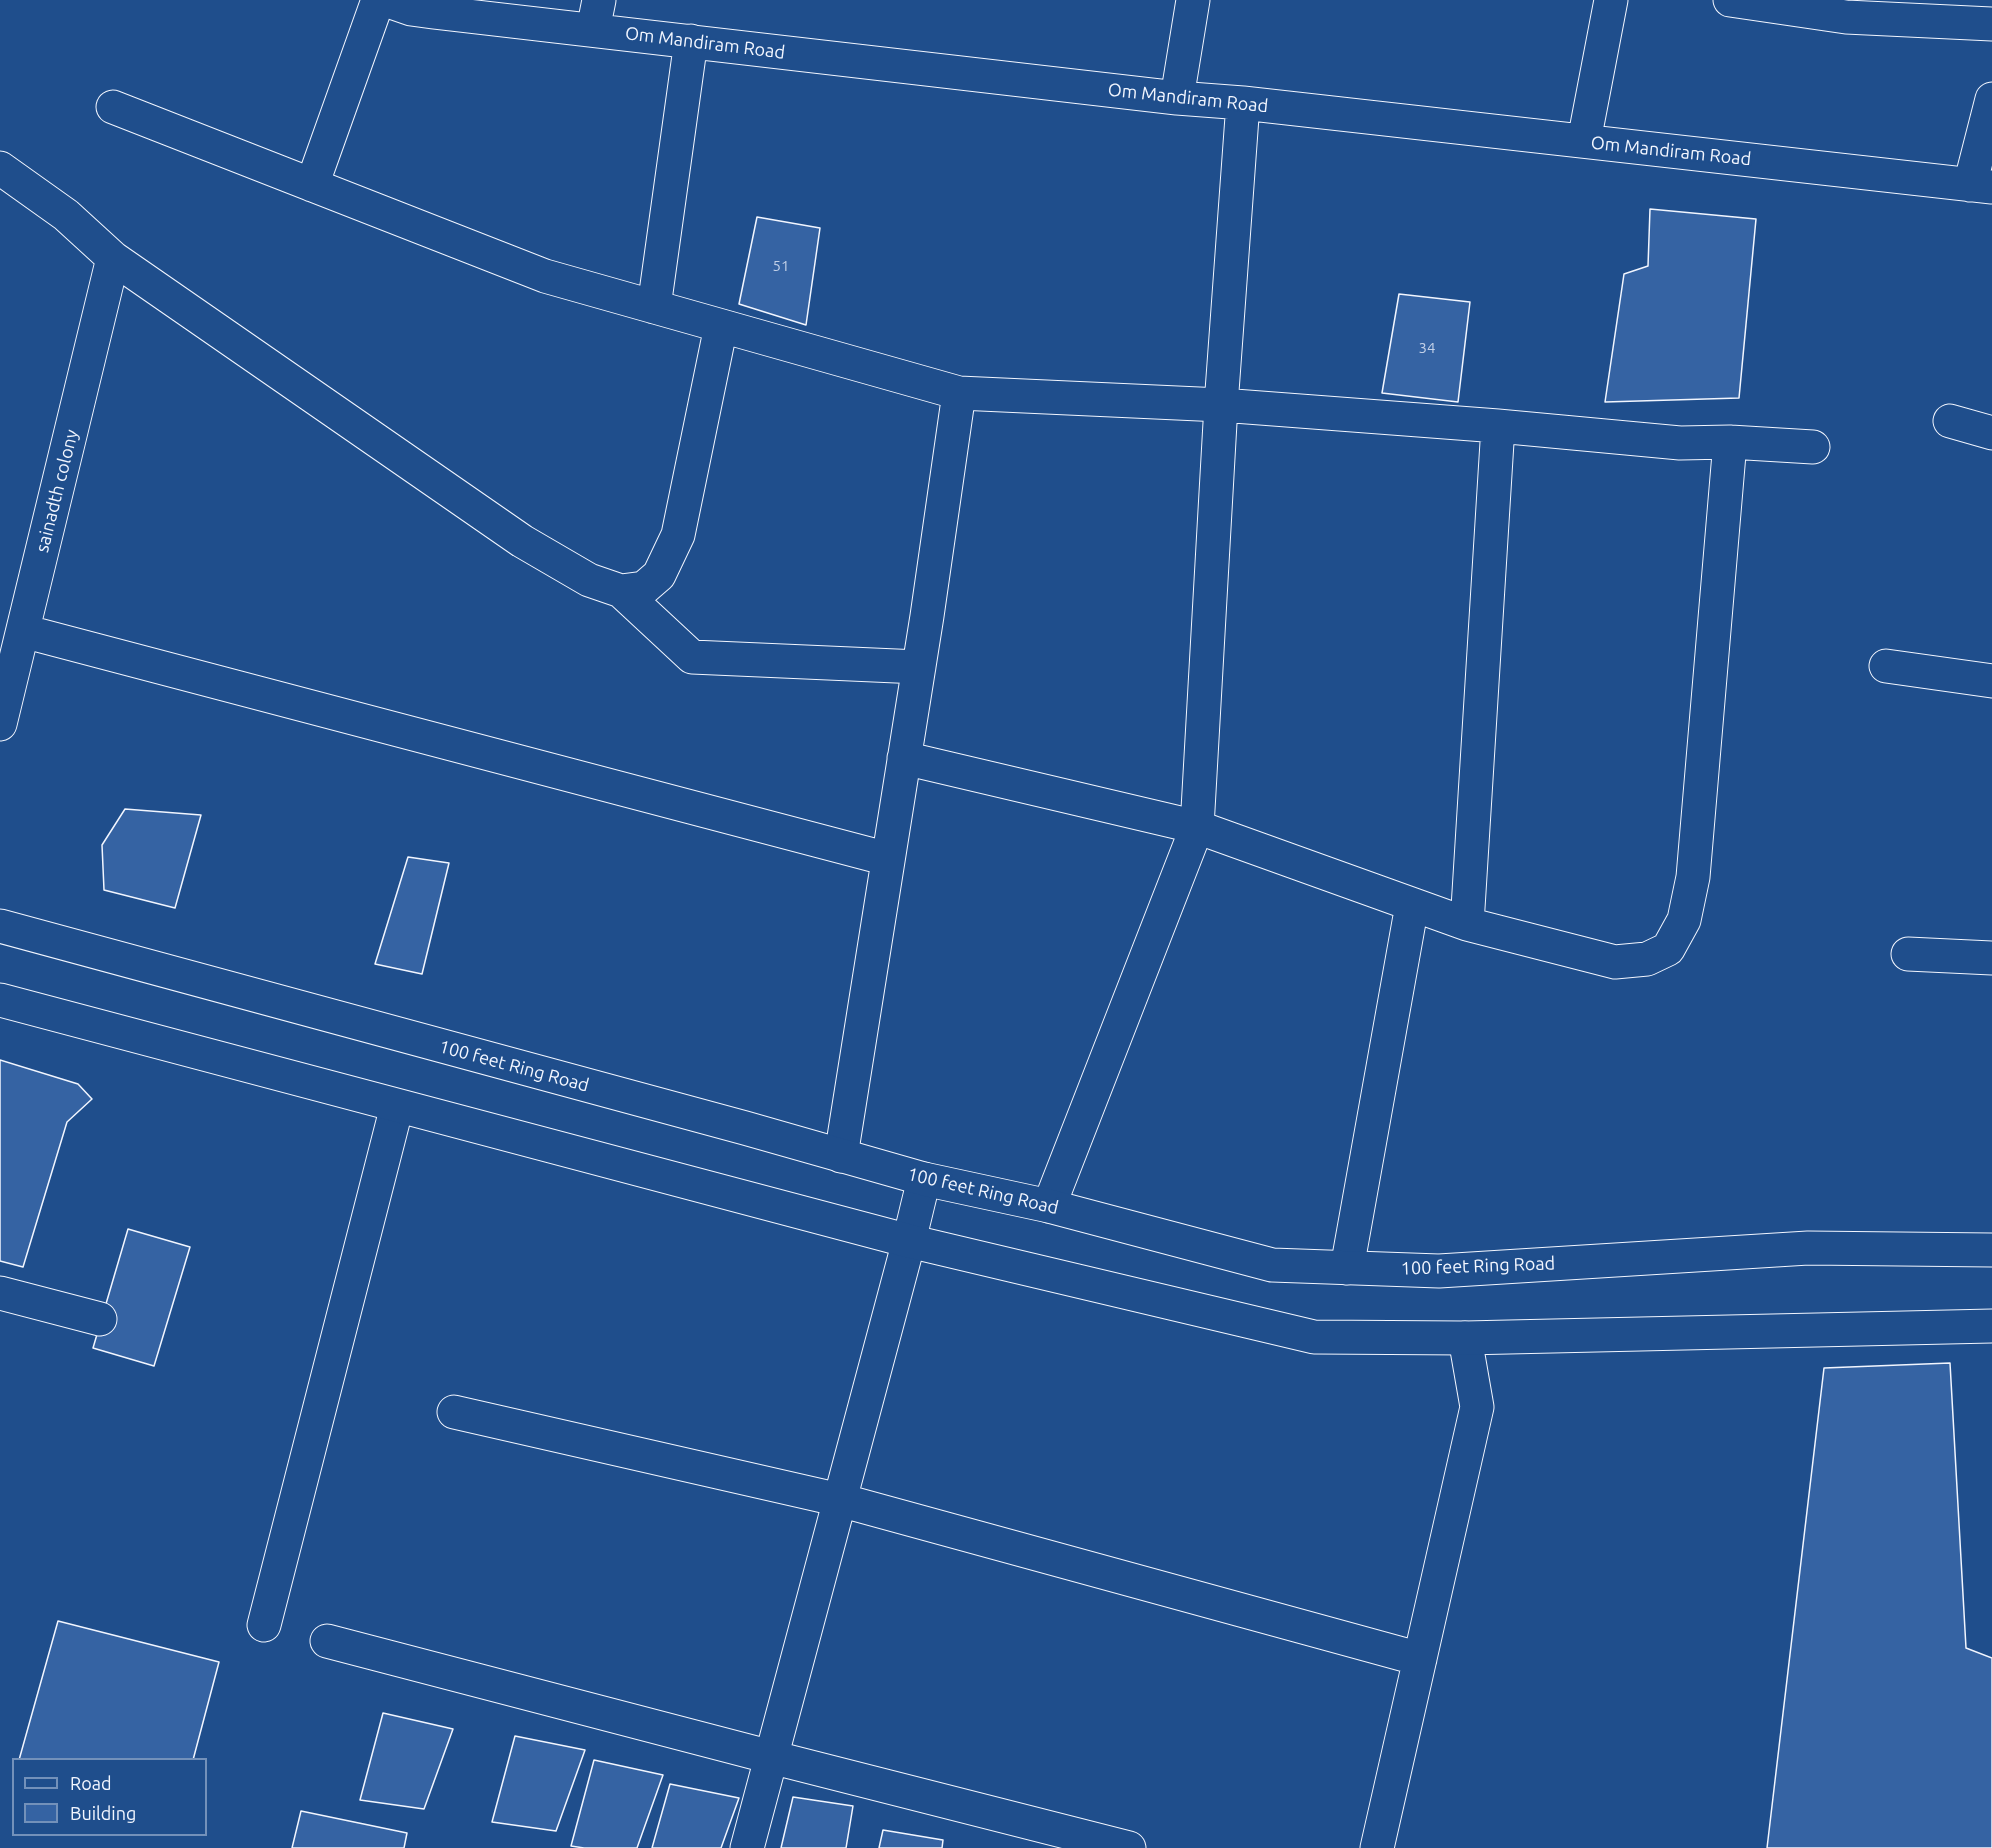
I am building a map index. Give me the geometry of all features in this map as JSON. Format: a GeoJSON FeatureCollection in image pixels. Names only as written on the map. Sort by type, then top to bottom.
{"type":"FeatureCollection","features":[{"type":"Feature","properties":{"kind":"street"},"geometry":{"type":"LineString","coordinates":[[312,185],[378,0]]}},
{"type":"Feature","properties":{"kind":"street","name":"Om Mandiram Road"},"geometry":{"type":"LineString","coordinates":[[385,0],[411,9],[434,6],[596,15],[691,41],[1177,98],[1243,103],[1981,186]]}},
{"type":"Feature","properties":{"kind":"street"},"geometry":{"type":"LineString","coordinates":[[1177,98],[1194,0]]}},
{"type":"Feature","properties":{"kind":"street"},"geometry":{"type":"LineString","coordinates":[[1584,141],[1611,0]]}},
{"type":"Feature","properties":{"kind":"street"},"geometry":{"type":"LineString","coordinates":[[1730,0],[1846,17],[1992,24]]}},
{"type":"Feature","properties":{"kind":"street"},"geometry":{"type":"LineString","coordinates":[[654,307],[691,41]]}},
{"type":"Feature","properties":{"kind":"street"},"geometry":{"type":"LineString","coordinates":[[1981,186],[1992,99]]}},
{"type":"Feature","properties":{"kind":"street"},"geometry":{"type":"LineString","coordinates":[[1049,1206],[1197,827],[1221,405],[1243,103]]}},
{"type":"Feature","properties":{"kind":"street"},"geometry":{"type":"LineString","coordinates":[[113,107],[545,276],[959,393],[1221,405],[1498,426],[1680,443],[1730,442],[1813,447]]}},
{"type":"Feature","properties":{"kind":"street"},"geometry":{"type":"LineString","coordinates":[[0,168],[66,215],[113,258],[522,541],[589,580],[621,591],[692,657],[919,667]]}},
{"type":"Feature","properties":{"kind":"street","name":"sainadth colony"},"geometry":{"type":"LineString","coordinates":[[0,724],[113,258]]}},
{"type":"Feature","properties":{"kind":"street"},"geometry":{"type":"LineString","coordinates":[[621,591],[644,588],[659,574],[678,535],[721,326]]}},
{"type":"Feature","properties":{"kind":"street"},"geometry":{"type":"LineString","coordinates":[[841,1156],[919,667],[959,393]]}},
{"type":"Feature","properties":{"kind":"street"},"geometry":{"type":"LineString","coordinates":[[1950,422],[1992,433]]}},
{"type":"Feature","properties":{"kind":"street"},"geometry":{"type":"LineString","coordinates":[[1467,924],[1498,426]]}},
{"type":"Feature","properties":{"kind":"street"},"geometry":{"type":"LineString","coordinates":[[904,758],[1197,827],[1467,924],[1615,962],[1647,959],[1668,949],[1679,930],[1684,920],[1693,877],[1730,442]]}},
{"type":"Feature","properties":{"kind":"street"},"geometry":{"type":"LineString","coordinates":[[23,631],[888,860]]}},
{"type":"Feature","properties":{"kind":"street"},"geometry":{"type":"LineString","coordinates":[[1886,666],[1992,681]]}},
{"type":"Feature","properties":{"kind":"street"},"geometry":{"type":"LineString","coordinates":[[1347,1268],[1412,905]]}},
{"type":"Feature","properties":{"kind":"street","name":"100 feet Ring Road"},"geometry":{"type":"LineString","coordinates":[[0,926],[924,1179],[1049,1206],[1272,1265],[1439,1271],[1808,1248],[1992,1250]]}},
{"type":"Feature","properties":{"kind":"street"},"geometry":{"type":"LineString","coordinates":[[1908,954],[1992,958]]}},
{"type":"Feature","properties":{"kind":"street"},"geometry":{"type":"LineString","coordinates":[[0,1000],[909,1241],[1314,1337],[1465,1338],[1992,1326]]}},
{"type":"Feature","properties":{"kind":"street"},"geometry":{"type":"LineString","coordinates":[[264,1625],[397,1106]]}},
{"type":"Feature","properties":{"kind":"street"},"geometry":{"type":"LineString","coordinates":[[747,1848],[924,1179]]}},
{"type":"Feature","properties":{"kind":"street"},"geometry":{"type":"LineString","coordinates":[[0,1293],[100,1319]]}},
{"type":"Feature","properties":{"kind":"street"},"geometry":{"type":"LineString","coordinates":[[1377,1848],[1477,1407],[1465,1338]]}},
{"type":"Feature","properties":{"kind":"street"},"geometry":{"type":"LineString","coordinates":[[454,1413],[840,1500],[1420,1659]]}},
{"type":"Feature","properties":{"kind":"street"},"geometry":{"type":"LineString","coordinates":[[327,1641],[1128,1848]]}},
{"type":"Feature","properties":{"kind":"building"},"geometry":{"type":"Polygon","coordinates":[[[1650,209],[1756,219],[1739,398],[1605,402],[1624,274],[1648,266],[1650,209]]]}},
{"type":"Feature","properties":{"kind":"building"},"geometry":{"type":"Polygon","coordinates":[[[757,217],[820,228],[806,325],[739,304],[757,217]]]}},
{"type":"Feature","properties":{"kind":"building"},"geometry":{"type":"Polygon","coordinates":[[[1399,294],[1470,302],[1458,402],[1382,393],[1399,294]]]}},
{"type":"Feature","properties":{"kind":"building"},"geometry":{"type":"Polygon","coordinates":[[[125,809],[201,815],[175,908],[104,890],[102,845],[125,809]]]}},
{"type":"Feature","properties":{"kind":"building"},"geometry":{"type":"Polygon","coordinates":[[[408,857],[449,863],[422,974],[375,964],[408,857]]]}},
{"type":"Feature","properties":{"kind":"building"},"geometry":{"type":"Polygon","coordinates":[[[0,1060],[78,1084],[92,1099],[67,1122],[23,1267],[0,1261],[0,1060]]]}},
{"type":"Feature","properties":{"kind":"building"},"geometry":{"type":"Polygon","coordinates":[[[128,1229],[190,1247],[154,1366],[93,1348],[128,1229]]]}},
{"type":"Feature","properties":{"kind":"building"},"geometry":{"type":"Polygon","coordinates":[[[1950,1363],[1966,1648],[1992,1658],[1992,1848],[1767,1848],[1824,1368],[1950,1363]]]}},
{"type":"Feature","properties":{"kind":"building"},"geometry":{"type":"Polygon","coordinates":[[[58,1621],[219,1662],[194,1758],[20,1758],[58,1621]]]}},
{"type":"Feature","properties":{"kind":"building"},"geometry":{"type":"Polygon","coordinates":[[[383,1713],[453,1729],[424,1809],[360,1800],[383,1713]]]}},
{"type":"Feature","properties":{"kind":"building"},"geometry":{"type":"Polygon","coordinates":[[[515,1736],[585,1750],[556,1831],[492,1822],[515,1736]]]}},
{"type":"Feature","properties":{"kind":"building"},"geometry":{"type":"Polygon","coordinates":[[[594,1760],[663,1775],[637,1848],[571,1846],[594,1760]]]}},
{"type":"Feature","properties":{"kind":"building"},"geometry":{"type":"Polygon","coordinates":[[[670,1784],[739,1798],[721,1848],[652,1848],[670,1784]]]}},
{"type":"Feature","properties":{"kind":"building"},"geometry":{"type":"Polygon","coordinates":[[[793,1797],[853,1806],[846,1848],[781,1848],[793,1797]]]}},
{"type":"Feature","properties":{"kind":"building"},"geometry":{"type":"Polygon","coordinates":[[[301,1811],[407,1833],[404,1848],[292,1848],[301,1811]]]}},
{"type":"Feature","properties":{"kind":"building"},"geometry":{"type":"Polygon","coordinates":[[[883,1830],[943,1840],[942,1848],[879,1848],[883,1830]]]}}]}
